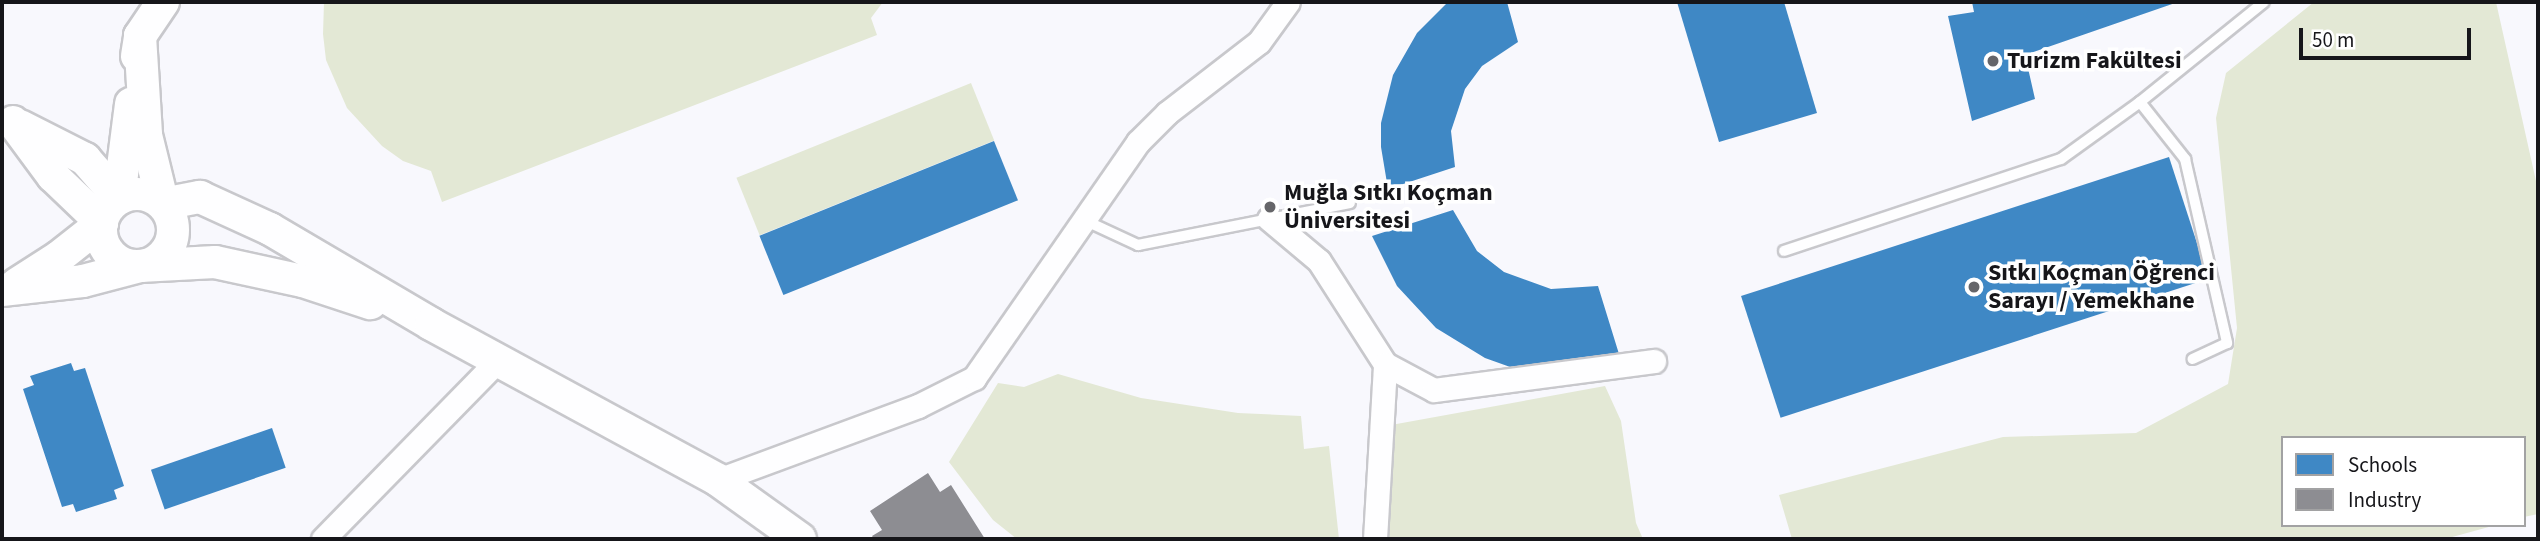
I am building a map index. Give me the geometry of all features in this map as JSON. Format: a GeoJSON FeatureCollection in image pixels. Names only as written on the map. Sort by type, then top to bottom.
{"type":"FeatureCollection","features":[{"type":"Feature","properties":{"kind":"street"},"geometry":{"type":"LineString","coordinates":[[163,2],[140,36],[110,211],[102,241],[108,252],[128,266],[215,262],[303,281],[431,324]]}},
{"type":"Feature","properties":{"kind":"street"},"geometry":{"type":"LineString","coordinates":[[718,480],[918,406],[974,378],[1138,142],[1167,113],[1259,43],[1288,2]]}},
{"type":"Feature","properties":{"kind":"street"},"geometry":{"type":"LineString","coordinates":[[7,288],[83,281],[140,267],[161,257],[173,237],[170,214],[163,204],[146,135],[140,36]]}},
{"type":"Feature","properties":{"kind":"street"},"geometry":{"type":"LineString","coordinates":[[7,118],[85,159],[110,211]]}},
{"type":"Feature","properties":{"kind":"street"},"geometry":{"type":"LineString","coordinates":[[7,288],[60,257],[110,211],[142,194],[163,204],[200,197],[270,229],[431,324],[718,480],[800,539]]}},
{"type":"Feature","properties":{"kind":"street"},"geometry":{"type":"LineString","coordinates":[[1269,219],[1319,261],[1385,364],[1434,390],[1654,361]]}},
{"type":"Feature","properties":{"kind":"street"},"geometry":{"type":"LineString","coordinates":[[323,539],[498,360]]}},
{"type":"Feature","properties":{"kind":"street"},"geometry":{"type":"LineString","coordinates":[[1376,539],[1385,364]]}},
{"type":"Feature","properties":{"kind":"lane"},"geometry":{"type":"LineString","coordinates":[[1783,251],[2061,159],[2140,102],[2264,2]]}},
{"type":"Feature","properties":{"kind":"lane"},"geometry":{"type":"LineString","coordinates":[[2140,102],[2185,159],[2227,342],[2193,359]]}},
{"type":"Feature","properties":{"kind":"lane"},"geometry":{"type":"LineString","coordinates":[[1084,220],[1138,245],[1350,203]]}},
{"type":"Feature","properties":{"kind":"green space"},"geometry":{"type":"Polygon","coordinates":[[[324,2],[883,2],[871,18],[877,35],[442,202],[431,171],[403,161],[382,146],[347,108],[326,60],[323,34],[324,2]]]}},
{"type":"Feature","properties":{"kind":"green space"},"geometry":{"type":"Polygon","coordinates":[[[2314,2],[2496,2],[2538,190],[2538,514],[2526,517],[2526,436],[2281,436],[2281,527],[2489,527],[2445,539],[1792,539],[1779,495],[2003,437],[2136,433],[2228,384],[2237,328],[2216,118],[2226,73],[2314,2]]]}},
{"type":"Feature","properties":{"kind":"green space"},"geometry":{"type":"Polygon","coordinates":[[[971,83],[994,140],[760,235],[736,178],[971,83]]]}},
{"type":"Feature","properties":{"kind":"green space"},"geometry":{"type":"Polygon","coordinates":[[[1058,374],[1141,398],[1238,413],[1301,416],[1304,449],[1329,446],[1339,539],[1017,539],[993,520],[949,462],[998,383],[1024,387],[1058,374]]]}},
{"type":"Feature","properties":{"kind":"green space"},"geometry":{"type":"Polygon","coordinates":[[[1605,386],[1621,421],[1636,523],[1643,539],[1388,539],[1384,457],[1391,425],[1605,386]]]}},
{"type":"Feature","properties":{"kind":"building: Schools"},"geometry":{"type":"Polygon","coordinates":[[[1448,2],[1507,2],[1518,42],[1482,66],[1465,89],[1451,131],[1455,167],[1388,189],[1381,147],[1381,123],[1393,75],[1417,33],[1448,2]]]}},
{"type":"Feature","properties":{"kind":"building: Schools"},"geometry":{"type":"Polygon","coordinates":[[[1677,2],[1784,2],[1817,113],[1719,142],[1677,2]]]}},
{"type":"Feature","properties":{"kind":"building: Schools","name":"Turizm Fakültesi"},"geometry":{"type":"Polygon","coordinates":[[[1972,2],[2178,2],[2025,55],[2035,99],[1972,121],[1948,16],[1974,12],[1972,2]]]}},
{"type":"Feature","properties":{"kind":"building: Schools"},"geometry":{"type":"Polygon","coordinates":[[[994,141],[1018,200],[783,295],[759,236],[994,141]]]}},
{"type":"Feature","properties":{"kind":"building: Schools","name":"Sıtkı Koçman Öğrenci Sarayı / Yemekhane"},"geometry":{"type":"Polygon","coordinates":[[[2169,157],[2209,279],[1781,418],[1741,296],[2169,157]]]}},
{"type":"Feature","properties":{"kind":"building: Schools"},"geometry":{"type":"Polygon","coordinates":[[[1453,210],[1477,251],[1504,272],[1551,289],[1598,286],[1623,367],[1541,373],[1513,368],[1485,358],[1436,328],[1397,286],[1372,236],[1453,210]]]}},
{"type":"Feature","properties":{"kind":"building: Schools"},"geometry":{"type":"Polygon","coordinates":[[[71,363],[74,371],[85,368],[124,486],[114,490],[117,499],[76,512],[73,504],[62,507],[23,389],[34,385],[30,376],[71,363]]]}},
{"type":"Feature","properties":{"kind":"building: Schools"},"geometry":{"type":"Polygon","coordinates":[[[272,428],[286,468],[165,509],[151,470],[272,428]]]}},
{"type":"Feature","properties":{"kind":"building: Industry"},"geometry":{"type":"Polygon","coordinates":[[[928,473],[940,492],[951,485],[985,539],[874,539],[872,536],[882,530],[870,511],[928,473]]]}},
{"type":"Feature","properties":{"kind":"place","name":"Turizm Fakültesi"},"geometry":{"type":"Point","coordinates":[1993,61]}},
{"type":"Feature","properties":{"kind":"place","name":"Muğla Sıtkı Koçman Üniversitesi"},"geometry":{"type":"Point","coordinates":[1270,207]}},
{"type":"Feature","properties":{"kind":"place","name":"Sıtkı Koçman Öğrenci Sarayı / Yemekhane"},"geometry":{"type":"Point","coordinates":[1974,287]}}]}
